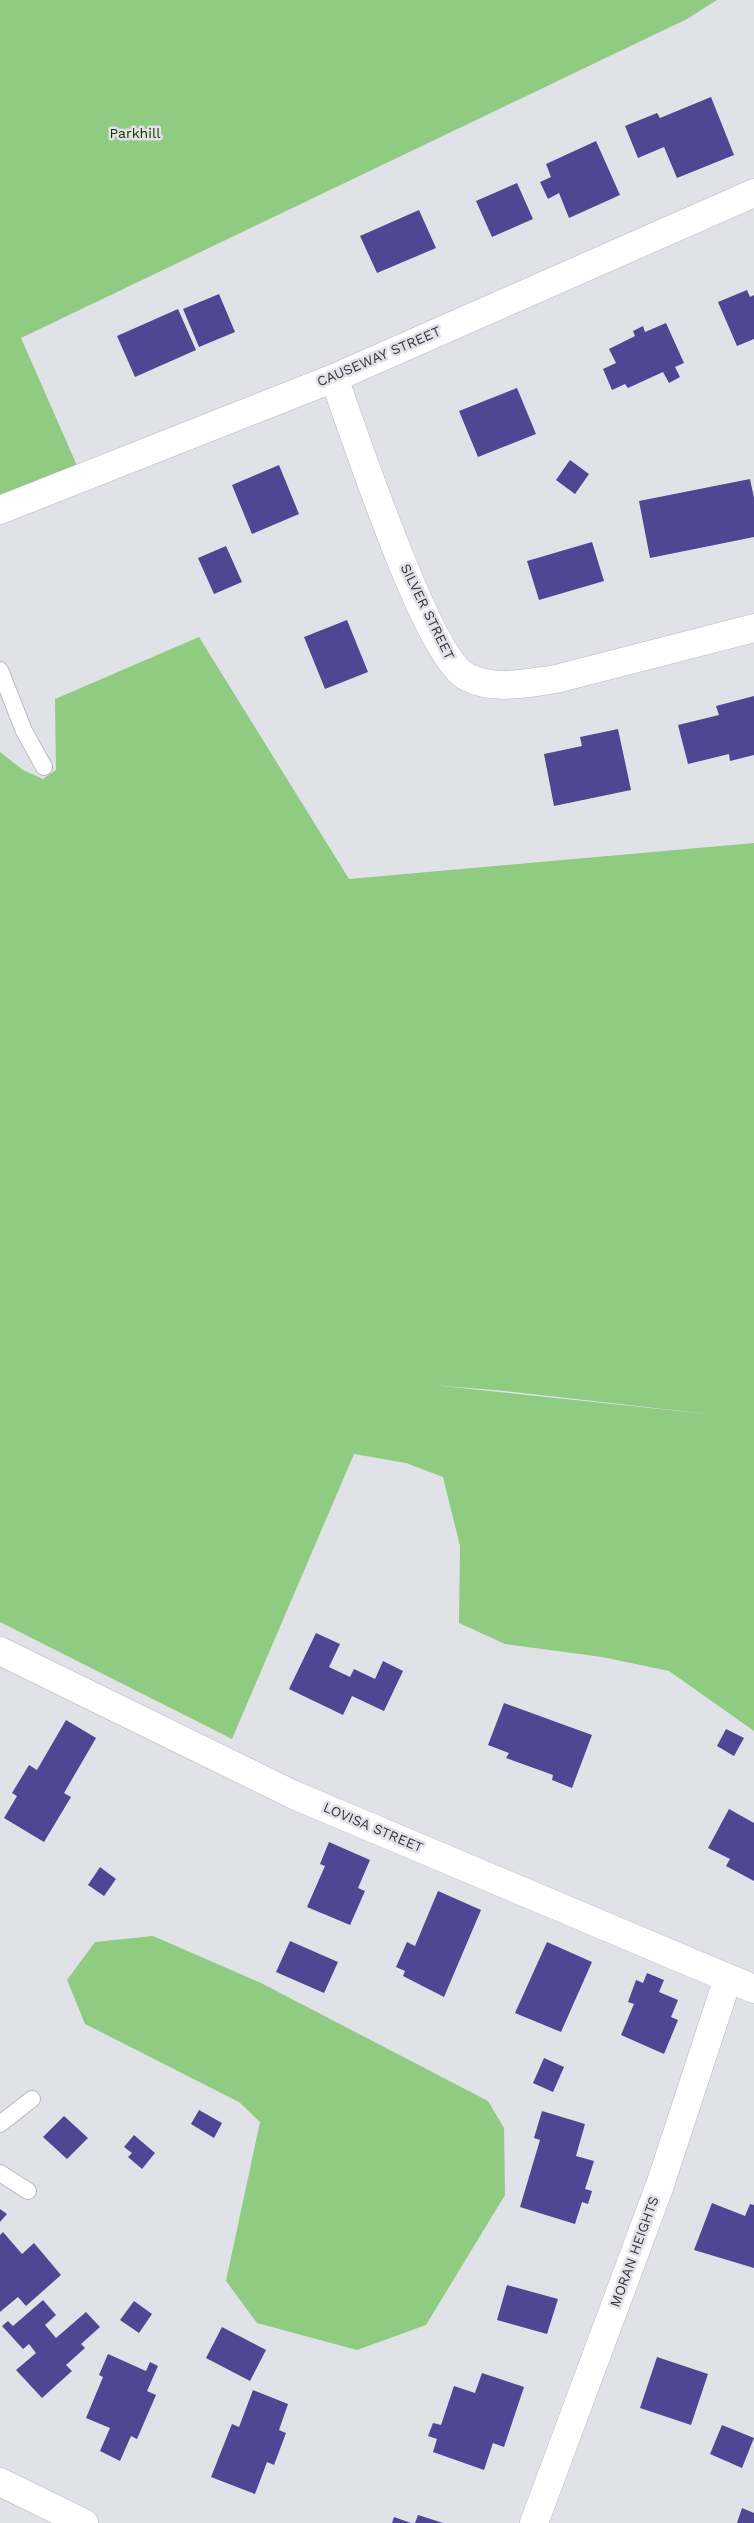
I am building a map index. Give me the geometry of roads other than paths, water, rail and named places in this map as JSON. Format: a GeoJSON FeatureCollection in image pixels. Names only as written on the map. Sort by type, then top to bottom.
{"type":"FeatureCollection","features":[{"type":"Feature","properties":{"kind":"street","name":"CAUSEWAY STREET"},"geometry":{"type":"LineString","coordinates":[[0,510],[334,378],[754,193]]}},
{"type":"Feature","properties":{"kind":"street","name":"SILVER STREET"},"geometry":{"type":"LineString","coordinates":[[334,378],[409,582],[453,665],[465,676],[479,682],[527,684],[556,679],[754,628]]}},
{"type":"Feature","properties":{"kind":"street","name":"LOVISA STREET"},"geometry":{"type":"LineString","coordinates":[[0,1651],[294,1795],[754,1989]]}},
{"type":"Feature","properties":{"kind":"street","name":"MORAN HEIGHTS"},"geometry":{"type":"LineString","coordinates":[[534,2523],[660,2185],[728,1978]]}},
{"type":"Feature","properties":{"kind":"street"},"geometry":{"type":"LineString","coordinates":[[0,2482],[84,2523]]}},
{"type":"Feature","properties":{"kind":"lane"},"geometry":{"type":"LineString","coordinates":[[0,670],[24,731],[44,767]]}},
{"type":"Feature","properties":{"kind":"lane"},"geometry":{"type":"LineString","coordinates":[[0,2124],[32,2099]]}},
{"type":"Feature","properties":{"kind":"lane"},"geometry":{"type":"LineString","coordinates":[[0,2173],[28,2191]]}},
{"type":"Feature","properties":{"kind":"park label","name":"Parkhill"},"geometry":{"type":"Point","coordinates":[135,134]}}]}
